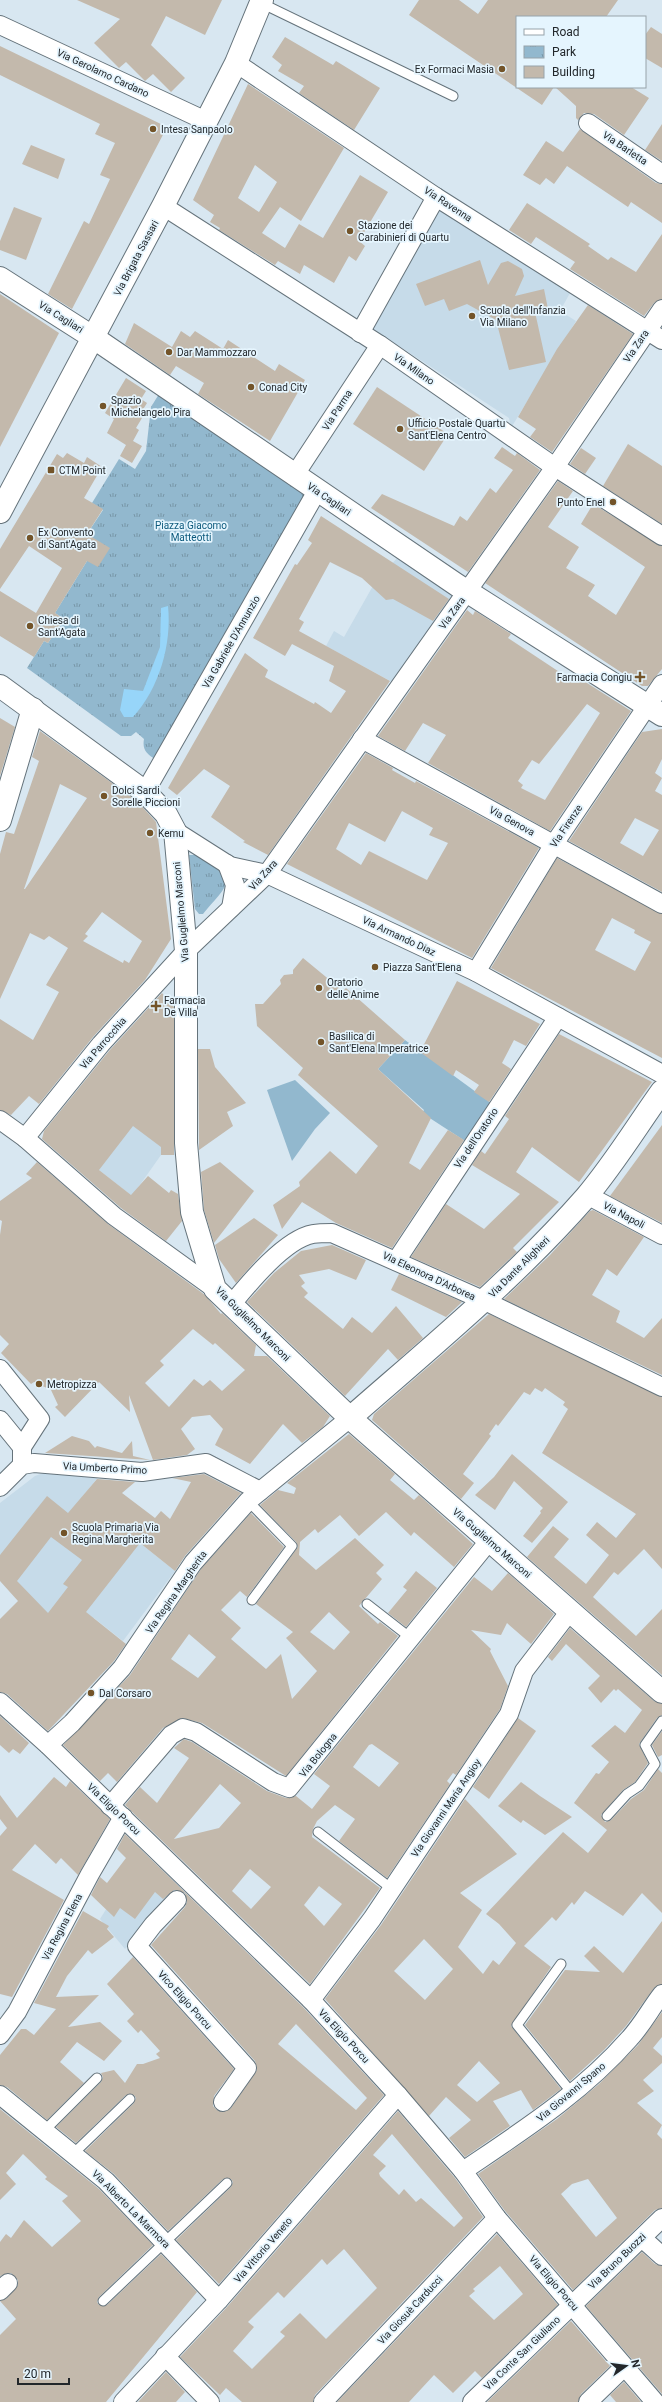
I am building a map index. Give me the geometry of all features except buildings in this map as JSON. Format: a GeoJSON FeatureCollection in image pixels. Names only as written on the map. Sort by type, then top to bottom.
{"type":"FeatureCollection","features":[{"type":"Feature","properties":{"kind":"street","name":"Via Brigata Sassari"},"geometry":{"type":"LineString","coordinates":[[0,512],[163,206],[236,63],[262,1]]}},
{"type":"Feature","properties":{"kind":"street","name":"Via Gerolamo Cardano"},"geometry":{"type":"LineString","coordinates":[[0,25],[206,121]]}},
{"type":"Feature","properties":{"kind":"street","name":"Via Ravenna"},"geometry":{"type":"LineString","coordinates":[[236,63],[436,197],[662,340]]}},
{"type":"Feature","properties":{"kind":"street","name":"Via Barletta"},"geometry":{"type":"LineString","coordinates":[[588,123],[662,174]]}},
{"type":"Feature","properties":{"kind":"street"},"geometry":{"type":"LineString","coordinates":[[360,333],[436,197]]}},
{"type":"Feature","properties":{"kind":"street","name":"Via Milano"},"geometry":{"type":"LineString","coordinates":[[163,206],[380,345],[555,467],[662,536]]}},
{"type":"Feature","properties":{"kind":"street","name":"Via Cagliari"},"geometry":{"type":"LineString","coordinates":[[0,278],[94,338],[316,491],[467,591],[655,710]]}},
{"type":"Feature","properties":{"kind":"street","name":"Via Zara"},"geometry":{"type":"LineString","coordinates":[[186,951],[267,874],[555,467],[646,330],[662,309]]}},
{"type":"Feature","properties":{"kind":"street","name":"Via Parma"},"geometry":{"type":"LineString","coordinates":[[294,476],[380,345]]}},
{"type":"Feature","properties":{"kind":"street","name":"Via Gabriele D'Annunzio"},"geometry":{"type":"LineString","coordinates":[[145,792],[316,491]]}},
{"type":"Feature","properties":{"kind":"street","name":"Via Firenze"},"geometry":{"type":"LineString","coordinates":[[476,972],[554,844],[655,710],[662,684]]}},
{"type":"Feature","properties":{"kind":"street","name":"Via Guglielmo Marconi"},"geometry":{"type":"LineString","coordinates":[[1,688],[33,709],[145,792],[166,814],[175,831],[186,951],[186,1143],[192,1212],[215,1289],[350,1418],[662,1692]]}},
{"type":"Feature","properties":{"kind":"street"},"geometry":{"type":"LineString","coordinates":[[0,820],[33,709]]}},
{"type":"Feature","properties":{"kind":"street","name":"Via Genova"},"geometry":{"type":"LineString","coordinates":[[362,739],[662,904]]}},
{"type":"Feature","properties":{"kind":"street","name":"Via Armando Diaz"},"geometry":{"type":"LineString","coordinates":[[175,831],[227,864],[267,874],[476,972],[662,1074]]}},
{"type":"Feature","properties":{"kind":"street","name":"Via Zara"},"geometry":{"type":"LineString","coordinates":[[227,864],[235,885],[231,908]]}},
{"type":"Feature","properties":{"kind":"street","name":"Via Parrocchia"},"geometry":{"type":"LineString","coordinates":[[25,1138],[101,1044],[186,951]]}},
{"type":"Feature","properties":{"kind":"street","name":"Via dell'Oratorio"},"geometry":{"type":"LineString","coordinates":[[396,1261],[558,1017]]}},
{"type":"Feature","properties":{"kind":"street","name":"Via Dante Alighieri"},"geometry":{"type":"LineString","coordinates":[[350,1418],[485,1301],[587,1195],[662,1091]]}},
{"type":"Feature","properties":{"kind":"street"},"geometry":{"type":"LineString","coordinates":[[0,1120],[25,1138],[114,1216],[215,1289]]}},
{"type":"Feature","properties":{"kind":"street","name":"Via Napoli"},"geometry":{"type":"LineString","coordinates":[[587,1195],[662,1235]]}},
{"type":"Feature","properties":{"kind":"street","name":"Via Eleonora D'Arborea"},"geometry":{"type":"LineString","coordinates":[[231,1304],[269,1261],[296,1242],[312,1234],[332,1233],[485,1301],[662,1388]]}},
{"type":"Feature","properties":{"kind":"street"},"geometry":{"type":"LineString","coordinates":[[0,1369],[40,1419],[22,1447],[22,1465],[0,1487]]}},
{"type":"Feature","properties":{"kind":"street","name":"Via Regina Margherita"},"geometry":{"type":"LineString","coordinates":[[48,1745],[72,1723],[122,1668],[193,1563],[254,1496],[350,1418]]}},
{"type":"Feature","properties":{"kind":"street"},"geometry":{"type":"LineString","coordinates":[[0,1420],[22,1447]]}},
{"type":"Feature","properties":{"kind":"street","name":"Via Umberto Primo"},"geometry":{"type":"LineString","coordinates":[[22,1465],[34,1463],[142,1472],[206,1462],[254,1496]]}},
{"type":"Feature","properties":{"kind":"street","name":"Via Bologna"},"geometry":{"type":"LineString","coordinates":[[117,1812],[171,1735],[182,1728],[196,1732],[273,1782],[289,1788],[412,1639],[489,1541]]}},
{"type":"Feature","properties":{"kind":"street","name":"Via Giovanni Maria Angioy"},"geometry":{"type":"LineString","coordinates":[[311,2000],[372,1919],[509,1714],[524,1671],[570,1611]]}},
{"type":"Feature","properties":{"kind":"street","name":"Via Eligio Porcu"},"geometry":{"type":"LineString","coordinates":[[0,1702],[48,1745],[117,1812],[186,1891],[311,2000],[398,2095],[463,2171],[497,2218],[573,2304],[654,2402]]}},
{"type":"Feature","properties":{"kind":"street","name":"Via Regina Elena"},"geometry":{"type":"LineString","coordinates":[[0,2035],[17,2012],[90,1874],[117,1812]]}},
{"type":"Feature","properties":{"kind":"street","name":"Vico Eligio Porcu"},"geometry":{"type":"LineString","coordinates":[[186,1891],[153,1925],[137,1946],[247,2068],[223,2102]]}},
{"type":"Feature","properties":{"kind":"street","name":"Via Giovanni Spano"},"geometry":{"type":"LineString","coordinates":[[463,2171],[549,2113],[572,2094],[630,2038],[662,1994]]}},
{"type":"Feature","properties":{"kind":"street","name":"Via Alberto La Marmora"},"geometry":{"type":"LineString","coordinates":[[0,2095],[106,2181],[219,2300]]}},
{"type":"Feature","properties":{"kind":"street","name":"Via Vittorio Veneto"},"geometry":{"type":"LineString","coordinates":[[124,2402],[165,2356],[219,2300],[398,2095]]}},
{"type":"Feature","properties":{"kind":"street","name":"Via Giosuè Carducci"},"geometry":{"type":"LineString","coordinates":[[333,2399],[497,2218]]}},
{"type":"Feature","properties":{"kind":"street","name":"Via Bruno Buozzi"},"geometry":{"type":"LineString","coordinates":[[573,2304],[662,2218]]}},
{"type":"Feature","properties":{"kind":"street"},"geometry":{"type":"LineString","coordinates":[[642,2238],[662,2256]]}},
{"type":"Feature","properties":{"kind":"street","name":"Via Conte San Giuliano"},"geometry":{"type":"LineString","coordinates":[[472,2402],[573,2304]]}},
{"type":"Feature","properties":{"kind":"street"},"geometry":{"type":"LineString","coordinates":[[165,2356],[210,2402]]}},
{"type":"Feature","properties":{"kind":"street"},"geometry":{"type":"LineString","coordinates":[[588,2402],[624,2367]]}},
{"type":"Feature","properties":{"kind":"lane"},"geometry":{"type":"LineString","coordinates":[[262,1],[453,96]]}},
{"type":"Feature","properties":{"kind":"lane"},"geometry":{"type":"LineString","coordinates":[[252,1600],[292,1546],[254,1496]]}},
{"type":"Feature","properties":{"kind":"lane"},"geometry":{"type":"LineString","coordinates":[[367,1604],[412,1639]]}},
{"type":"Feature","properties":{"kind":"lane"},"geometry":{"type":"LineString","coordinates":[[607,1816],[626,1794],[639,1786],[655,1764],[645,1745],[662,1721]]}},
{"type":"Feature","properties":{"kind":"lane"},"geometry":{"type":"LineString","coordinates":[[318,1832],[392,1889]]}},
{"type":"Feature","properties":{"kind":"lane"},"geometry":{"type":"LineString","coordinates":[[561,1964],[517,2025],[572,2094]]}},
{"type":"Feature","properties":{"kind":"lane"},"geometry":{"type":"LineString","coordinates":[[44,2131],[97,2078]]}},
{"type":"Feature","properties":{"kind":"lane"},"geometry":{"type":"LineString","coordinates":[[73,2154],[130,2098]]}},
{"type":"Feature","properties":{"kind":"lane"},"geometry":{"type":"LineString","coordinates":[[103,2301],[227,2183]]}},
{"type":"Feature","properties":{"kind":"shaded area","name":"Scuola dell'Infanzia Via Milano"},"geometry":{"type":"Polygon","coordinates":[[[438,208],[570,293],[560,311],[576,321],[511,428],[509,418],[370,327],[438,208]]]}},
{"type":"Feature","properties":{"kind":"shaded area"},"geometry":{"type":"Polygon","coordinates":[[[398,557],[457,595],[394,683],[326,646],[334,631],[344,637],[374,584],[398,557]]]}},
{"type":"Feature","properties":{"kind":"shaded area"},"geometry":{"type":"Polygon","coordinates":[[[168,606],[169,621],[166,650],[157,680],[142,706],[133,717],[124,717],[120,710],[124,689],[143,691],[160,647],[161,608],[168,606]]]}},
{"type":"Feature","properties":{"kind":"shaded area"},"geometry":{"type":"Polygon","coordinates":[[[115,1088],[163,1132],[178,1132],[177,1155],[161,1155],[132,1196],[99,1170],[115,1088]]]}},
{"type":"Feature","properties":{"kind":"shaded area","name":"Scuola Primaria Via Regina Margherita"},"geometry":{"type":"Polygon","coordinates":[[[46,1472],[100,1475],[82,1497],[175,1571],[123,1641],[94,1618],[78,1638],[56,1625],[0,1563],[0,1503],[35,1476],[46,1472]]]}},
{"type":"Feature","properties":{"kind":"shaded area"},"geometry":{"type":"Polygon","coordinates":[[[162,1863],[184,1883],[125,1949],[100,1919],[115,1895],[133,1904],[162,1863]]]}},
{"type":"Feature","properties":{"kind":"green space","name":"Piazza Giacomo Matteotti"},"geometry":{"type":"Polygon","coordinates":[[[162,389],[311,491],[155,759],[144,749],[144,739],[136,732],[131,736],[121,736],[27,668],[44,641],[48,643],[64,619],[55,613],[87,561],[87,534],[103,510],[92,503],[119,459],[135,469],[146,451],[151,407],[162,389]]]}},
{"type":"Feature","properties":{"kind":"green space"},"geometry":{"type":"Polygon","coordinates":[[[189,855],[198,855],[211,864],[224,877],[226,882],[220,894],[203,914],[199,914],[195,909],[189,855]]]}},
{"type":"Feature","properties":{"kind":"green space"},"geometry":{"type":"Polygon","coordinates":[[[405,1040],[491,1103],[465,1141],[422,1113],[424,1110],[378,1069],[405,1040]]]}},
{"type":"Feature","properties":{"kind":"green space"},"geometry":{"type":"Polygon","coordinates":[[[295,1080],[330,1113],[315,1129],[292,1161],[267,1090],[295,1080]]]}},
{"type":"Feature","properties":{"kind":"place","name":"Ex Formaci Masia"},"geometry":{"type":"Point","coordinates":[502,69]}},
{"type":"Feature","properties":{"kind":"place","name":"Intesa Sanpaolo"},"geometry":{"type":"Point","coordinates":[153,129]}},
{"type":"Feature","properties":{"kind":"place","name":"Stazione dei Carabinieri di Quartu"},"geometry":{"type":"Point","coordinates":[350,231]}},
{"type":"Feature","properties":{"kind":"place","name":"Scuola dell'Infanzia Via Milano"},"geometry":{"type":"Point","coordinates":[472,316]}},
{"type":"Feature","properties":{"kind":"place","name":"Dar Mammozzaro"},"geometry":{"type":"Point","coordinates":[169,352]}},
{"type":"Feature","properties":{"kind":"place","name":"Conad City"},"geometry":{"type":"Point","coordinates":[251,387]}},
{"type":"Feature","properties":{"kind":"place","name":"Spazio Michelangelo Pira"},"geometry":{"type":"Point","coordinates":[103,406]}},
{"type":"Feature","properties":{"kind":"place","name":"Ufficio Postale Quartu Sant'Elena Centro"},"geometry":{"type":"Point","coordinates":[400,429]}},
{"type":"Feature","properties":{"kind":"place","name":"CTM Point"},"geometry":{"type":"Point","coordinates":[51,470]}},
{"type":"Feature","properties":{"kind":"place","name":"Punto Enel"},"geometry":{"type":"Point","coordinates":[613,502]}},
{"type":"Feature","properties":{"kind":"place","name":"Ex Convento di Sant'Agata"},"geometry":{"type":"Point","coordinates":[30,538]}},
{"type":"Feature","properties":{"kind":"place","name":"Chiesa di Sant'Agata"},"geometry":{"type":"Point","coordinates":[30,626]}},
{"type":"Feature","properties":{"kind":"place","name":"Farmacia Congiu"},"geometry":{"type":"Point","coordinates":[640,677]}},
{"type":"Feature","properties":{"kind":"place","name":"Dolci Sardi Sorelle Piccioni"},"geometry":{"type":"Point","coordinates":[104,796]}},
{"type":"Feature","properties":{"kind":"place","name":"Kemu"},"geometry":{"type":"Point","coordinates":[150,833]}},
{"type":"Feature","properties":{"kind":"place","name":"Piazza Sant'Elena"},"geometry":{"type":"Point","coordinates":[375,967]}},
{"type":"Feature","properties":{"kind":"place","name":"Oratorio delle Anime"},"geometry":{"type":"Point","coordinates":[319,988]}},
{"type":"Feature","properties":{"kind":"place","name":"Farmacia De Villa"},"geometry":{"type":"Point","coordinates":[156,1006]}},
{"type":"Feature","properties":{"kind":"place","name":"Basilica di Sant'Elena Imperatrice"},"geometry":{"type":"Point","coordinates":[321,1042]}},
{"type":"Feature","properties":{"kind":"place","name":"Metropizza"},"geometry":{"type":"Point","coordinates":[39,1384]}},
{"type":"Feature","properties":{"kind":"place","name":"Scuola Primaria Via Regina Margherita"},"geometry":{"type":"Point","coordinates":[64,1533]}},
{"type":"Feature","properties":{"kind":"place","name":"Dal Corsaro"},"geometry":{"type":"Point","coordinates":[91,1693]}}]}
